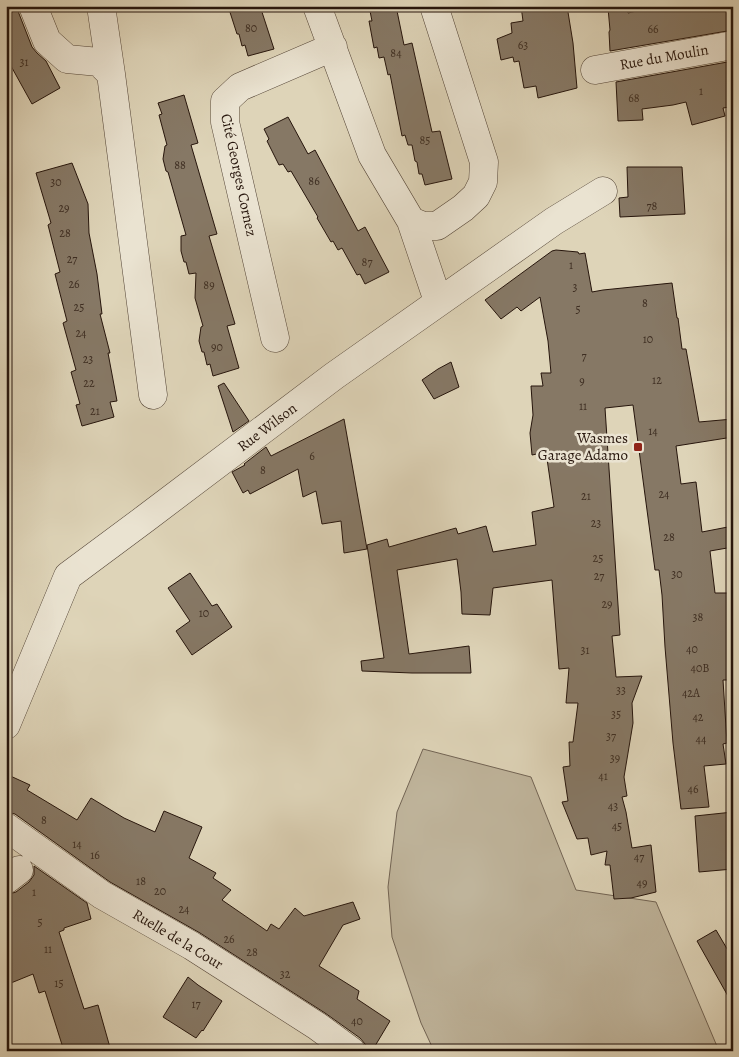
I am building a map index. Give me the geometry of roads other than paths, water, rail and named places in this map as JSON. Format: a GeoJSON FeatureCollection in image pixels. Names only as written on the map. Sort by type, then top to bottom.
{"type":"FeatureCollection","features":[{"type":"Feature","properties":{"kind":"street"},"geometry":{"type":"LineString","coordinates":[[33,6],[48,41],[67,59],[99,62],[112,74]]}},
{"type":"Feature","properties":{"kind":"street"},"geometry":{"type":"LineString","coordinates":[[101,6],[112,74],[153,395]]}},
{"type":"Feature","properties":{"kind":"street"},"geometry":{"type":"LineString","coordinates":[[317,6],[372,155],[411,221],[438,301]]}},
{"type":"Feature","properties":{"kind":"street"},"geometry":{"type":"LineString","coordinates":[[411,221],[423,226],[437,226],[463,208],[476,196],[483,182],[484,162],[434,6]]}},
{"type":"Feature","properties":{"kind":"street","name":"Rue du Moulin"},"geometry":{"type":"LineString","coordinates":[[595,70],[733,45]]}},
{"type":"Feature","properties":{"kind":"street","name":"Cité Georges Cornez"},"geometry":{"type":"LineString","coordinates":[[275,338],[225,122],[225,101],[240,87],[333,47]]}},
{"type":"Feature","properties":{"kind":"street","name":"Rue Wilson"},"geometry":{"type":"LineString","coordinates":[[6,725],[68,576],[334,376],[438,301],[554,221],[602,191]]}},
{"type":"Feature","properties":{"kind":"street","name":"Ruelle de la Cour"},"geometry":{"type":"LineString","coordinates":[[6,827],[102,895],[192,946],[317,1026],[351,1051]]}},
{"type":"Feature","properties":{"kind":"place","name":"Wasmes Garage Adamo"},"geometry":{"type":"Point","coordinates":[638,447]}}]}
